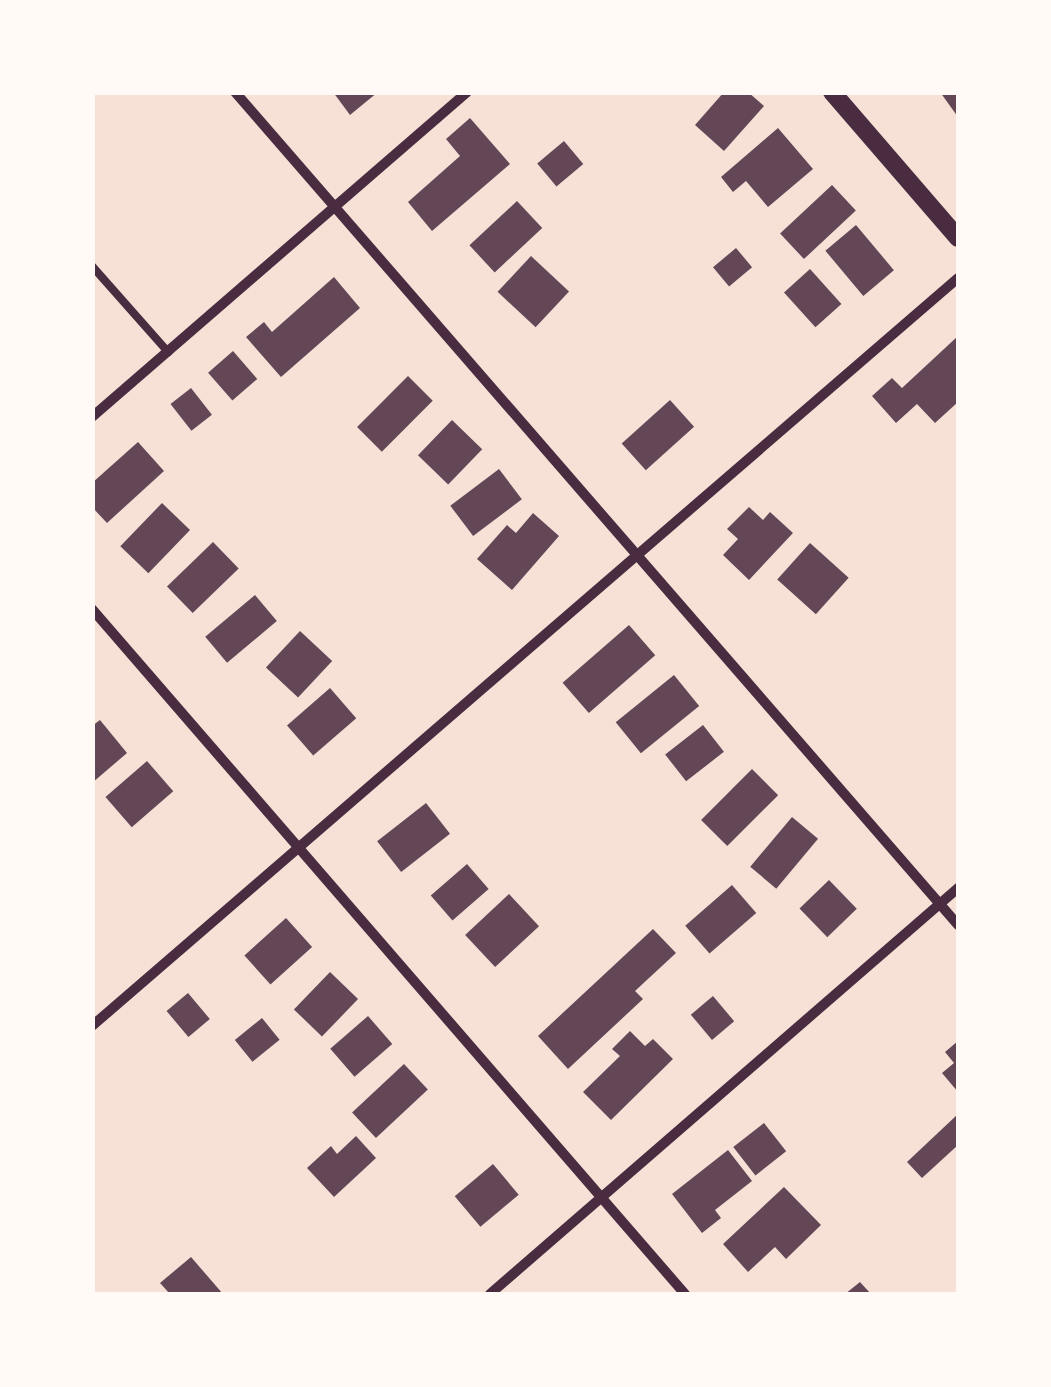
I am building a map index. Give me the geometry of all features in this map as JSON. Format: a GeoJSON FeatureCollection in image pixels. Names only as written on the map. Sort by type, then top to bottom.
{"type":"FeatureCollection","features":[{"type":"Feature","properties":{"kind":"street"},"geometry":{"type":"LineString","coordinates":[[236,92],[958,925]]}},
{"type":"Feature","properties":{"kind":"street"},"geometry":{"type":"LineString","coordinates":[[92,416],[467,92]]}},
{"type":"Feature","properties":{"kind":"street"},"geometry":{"type":"LineString","coordinates":[[832,92],[958,238]]}},
{"type":"Feature","properties":{"kind":"street"},"geometry":{"type":"LineString","coordinates":[[92,1026],[958,278]]}},
{"type":"Feature","properties":{"kind":"street"},"geometry":{"type":"LineString","coordinates":[[92,609],[685,1294]]}},
{"type":"Feature","properties":{"kind":"street"},"geometry":{"type":"LineString","coordinates":[[490,1294],[958,888]]}},
{"type":"Feature","properties":{"kind":"lane"},"geometry":{"type":"LineString","coordinates":[[92,266],[168,352]]}},
{"type":"Feature","properties":{"kind":"building"},"geometry":{"type":"Polygon","coordinates":[[[333,92],[378,92],[350,115],[333,92]]]}},
{"type":"Feature","properties":{"kind":"building"},"geometry":{"type":"Polygon","coordinates":[[[724,92],[748,92],[764,106],[724,151],[695,125],[724,92]]]}},
{"type":"Feature","properties":{"kind":"building"},"geometry":{"type":"Polygon","coordinates":[[[940,92],[958,92],[958,117],[940,92]]]}},
{"type":"Feature","properties":{"kind":"building"},"geometry":{"type":"Polygon","coordinates":[[[470,118],[510,164],[432,231],[408,202],[460,156],[446,139],[470,118]]]}},
{"type":"Feature","properties":{"kind":"building"},"geometry":{"type":"Polygon","coordinates":[[[778,128],[813,169],[768,207],[746,181],[733,192],[721,177],[778,128]]]}},
{"type":"Feature","properties":{"kind":"building"},"geometry":{"type":"Polygon","coordinates":[[[564,141],[583,164],[556,186],[537,163],[564,141]]]}},
{"type":"Feature","properties":{"kind":"building"},"geometry":{"type":"Polygon","coordinates":[[[832,185],[856,211],[804,259],[780,233],[832,185]]]}},
{"type":"Feature","properties":{"kind":"building"},"geometry":{"type":"Polygon","coordinates":[[[517,201],[542,228],[495,272],[469,245],[517,201]]]}},
{"type":"Feature","properties":{"kind":"building"},"geometry":{"type":"Polygon","coordinates":[[[856,225],[894,270],[863,296],[825,251],[856,225]]]}},
{"type":"Feature","properties":{"kind":"building"},"geometry":{"type":"Polygon","coordinates":[[[736,248],[752,267],[729,286],[713,267],[736,248]]]}},
{"type":"Feature","properties":{"kind":"building"},"geometry":{"type":"Polygon","coordinates":[[[531,256],[569,291],[536,327],[498,292],[531,256]]]}},
{"type":"Feature","properties":{"kind":"building"},"geometry":{"type":"Polygon","coordinates":[[[810,269],[841,304],[815,327],[784,292],[810,269]]]}},
{"type":"Feature","properties":{"kind":"building"},"geometry":{"type":"Polygon","coordinates":[[[334,277],[360,308],[281,377],[246,337],[264,322],[272,332],[334,277]]]}},
{"type":"Feature","properties":{"kind":"building"},"geometry":{"type":"Polygon","coordinates":[[[958,336],[958,402],[935,423],[917,404],[896,423],[872,396],[892,378],[902,388],[958,336]]]}},
{"type":"Feature","properties":{"kind":"building"},"geometry":{"type":"Polygon","coordinates":[[[233,351],[257,379],[232,401],[208,373],[233,351]]]}},
{"type":"Feature","properties":{"kind":"building"},"geometry":{"type":"Polygon","coordinates":[[[408,376],[433,401],[382,452],[357,427],[408,376]]]}},
{"type":"Feature","properties":{"kind":"building"},"geometry":{"type":"Polygon","coordinates":[[[191,388],[212,415],[191,431],[171,404],[191,388]]]}},
{"type":"Feature","properties":{"kind":"building"},"geometry":{"type":"Polygon","coordinates":[[[670,400],[694,427],[646,470],[622,443],[670,400]]]}},
{"type":"Feature","properties":{"kind":"building"},"geometry":{"type":"Polygon","coordinates":[[[452,420],[482,449],[448,484],[418,455],[452,420]]]}},
{"type":"Feature","properties":{"kind":"building"},"geometry":{"type":"Polygon","coordinates":[[[138,442],[164,471],[107,523],[92,507],[92,483],[138,442]]]}},
{"type":"Feature","properties":{"kind":"building"},"geometry":{"type":"Polygon","coordinates":[[[499,469],[522,499],[473,536],[450,506],[499,469]]]}},
{"type":"Feature","properties":{"kind":"building"},"geometry":{"type":"Polygon","coordinates":[[[162,503],[190,530],[148,573],[120,546],[162,503]]]}},
{"type":"Feature","properties":{"kind":"building"},"geometry":{"type":"Polygon","coordinates":[[[749,507],[763,520],[770,512],[793,533],[749,580],[723,555],[738,539],[727,529],[749,507]]]}},
{"type":"Feature","properties":{"kind":"building"},"geometry":{"type":"Polygon","coordinates":[[[533,513],[559,536],[512,590],[477,559],[507,525],[516,533],[533,513]]]}},
{"type":"Feature","properties":{"kind":"building"},"geometry":{"type":"Polygon","coordinates":[[[213,542],[239,569],[193,613],[167,586],[213,542]]]}},
{"type":"Feature","properties":{"kind":"building"},"geometry":{"type":"Polygon","coordinates":[[[810,543],[849,578],[816,614],[777,579],[810,543]]]}},
{"type":"Feature","properties":{"kind":"building"},"geometry":{"type":"Polygon","coordinates":[[[255,595],[277,621],[227,663],[205,637],[255,595]]]}},
{"type":"Feature","properties":{"kind":"building"},"geometry":{"type":"Polygon","coordinates":[[[629,625],[655,655],[589,713],[563,683],[629,625]]]}},
{"type":"Feature","properties":{"kind":"building"},"geometry":{"type":"Polygon","coordinates":[[[300,631],[332,661],[298,698],[266,668],[300,631]]]}},
{"type":"Feature","properties":{"kind":"building"},"geometry":{"type":"Polygon","coordinates":[[[674,675],[699,706],[641,753],[616,722],[674,675]]]}},
{"type":"Feature","properties":{"kind":"building"},"geometry":{"type":"Polygon","coordinates":[[[330,688],[356,718],[313,756],[287,725],[330,688]]]}},
{"type":"Feature","properties":{"kind":"building"},"geometry":{"type":"Polygon","coordinates":[[[100,720],[127,753],[92,783],[92,726],[100,720]]]}},
{"type":"Feature","properties":{"kind":"building"},"geometry":{"type":"Polygon","coordinates":[[[703,725],[724,752],[686,781],[665,755],[703,725]]]}},
{"type":"Feature","properties":{"kind":"building"},"geometry":{"type":"Polygon","coordinates":[[[147,761],[173,791],[132,827],[105,797],[147,761]]]}},
{"type":"Feature","properties":{"kind":"building"},"geometry":{"type":"Polygon","coordinates":[[[752,769],[778,795],[727,846],[701,820],[752,769]]]}},
{"type":"Feature","properties":{"kind":"building"},"geometry":{"type":"Polygon","coordinates":[[[426,803],[450,834],[401,872],[377,841],[426,803]]]}},
{"type":"Feature","properties":{"kind":"building"},"geometry":{"type":"Polygon","coordinates":[[[792,817],[818,839],[776,889],[750,867],[792,817]]]}},
{"type":"Feature","properties":{"kind":"building"},"geometry":{"type":"Polygon","coordinates":[[[467,864],[489,889],[452,920],[431,895],[467,864]]]}},
{"type":"Feature","properties":{"kind":"building"},"geometry":{"type":"Polygon","coordinates":[[[829,880],[857,909],[827,937],[800,908],[829,880]]]}},
{"type":"Feature","properties":{"kind":"building"},"geometry":{"type":"Polygon","coordinates":[[[732,885],[756,913],[709,954],[685,926],[732,885]]]}},
{"type":"Feature","properties":{"kind":"building"},"geometry":{"type":"Polygon","coordinates":[[[509,894],[539,926],[495,967],[465,935],[509,894]]]}},
{"type":"Feature","properties":{"kind":"building"},"geometry":{"type":"Polygon","coordinates":[[[286,918],[312,947],[270,984],[244,955],[286,918]]]}},
{"type":"Feature","properties":{"kind":"building"},"geometry":{"type":"Polygon","coordinates":[[[653,929],[676,953],[635,991],[643,999],[568,1069],[538,1036],[653,929]]]}},
{"type":"Feature","properties":{"kind":"building"},"geometry":{"type":"Polygon","coordinates":[[[330,972],[358,999],[322,1036],[294,1009],[330,972]]]}},
{"type":"Feature","properties":{"kind":"building"},"geometry":{"type":"Polygon","coordinates":[[[188,993],[210,1019],[188,1037],[167,1011],[188,993]]]}},
{"type":"Feature","properties":{"kind":"building"},"geometry":{"type":"Polygon","coordinates":[[[713,996],[734,1021],[712,1040],[691,1015],[713,996]]]}},
{"type":"Feature","properties":{"kind":"building"},"geometry":{"type":"Polygon","coordinates":[[[368,1016],[392,1044],[355,1077],[330,1049],[368,1016]]]}},
{"type":"Feature","properties":{"kind":"building"},"geometry":{"type":"Polygon","coordinates":[[[262,1018],[280,1040],[252,1062],[235,1040],[262,1018]]]}},
{"type":"Feature","properties":{"kind":"building"},"geometry":{"type":"Polygon","coordinates":[[[630,1031],[645,1046],[653,1039],[673,1059],[611,1120],[583,1092],[620,1056],[612,1049],[630,1031]]]}},
{"type":"Feature","properties":{"kind":"building"},"geometry":{"type":"Polygon","coordinates":[[[958,1041],[958,1092],[942,1073],[954,1063],[945,1052],[958,1041]]]}},
{"type":"Feature","properties":{"kind":"building"},"geometry":{"type":"Polygon","coordinates":[[[404,1064],[428,1090],[376,1138],[352,1112],[404,1064]]]}},
{"type":"Feature","properties":{"kind":"building"},"geometry":{"type":"Polygon","coordinates":[[[958,1114],[958,1145],[922,1178],[907,1162],[958,1114]]]}},
{"type":"Feature","properties":{"kind":"building"},"geometry":{"type":"Polygon","coordinates":[[[764,1123],[786,1151],[755,1175],[733,1147],[764,1123]]]}},
{"type":"Feature","properties":{"kind":"building"},"geometry":{"type":"Polygon","coordinates":[[[356,1136],[376,1158],[334,1197],[307,1168],[331,1146],[337,1154],[356,1136]]]}},
{"type":"Feature","properties":{"kind":"building"},"geometry":{"type":"Polygon","coordinates":[[[728,1150],[752,1181],[715,1210],[721,1218],[702,1233],[672,1194],[728,1150]]]}},
{"type":"Feature","properties":{"kind":"building"},"geometry":{"type":"Polygon","coordinates":[[[493,1164],[519,1195],[480,1227],[455,1196],[493,1164]]]}},
{"type":"Feature","properties":{"kind":"building"},"geometry":{"type":"Polygon","coordinates":[[[784,1187],[821,1225],[786,1259],[775,1247],[748,1272],[723,1244],[784,1187]]]}},
{"type":"Feature","properties":{"kind":"building"},"geometry":{"type":"Polygon","coordinates":[[[191,1257],[223,1294],[170,1294],[160,1283],[191,1257]]]}},
{"type":"Feature","properties":{"kind":"building"},"geometry":{"type":"Polygon","coordinates":[[[860,1282],[871,1294],[845,1294],[860,1282]]]}}]}
